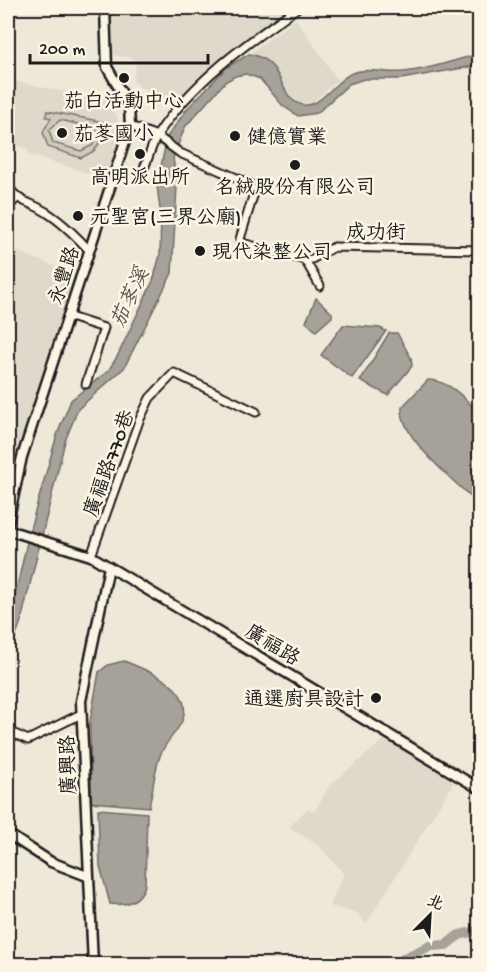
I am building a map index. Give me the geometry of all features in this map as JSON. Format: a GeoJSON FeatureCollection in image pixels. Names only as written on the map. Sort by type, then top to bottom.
{"type":"FeatureCollection","features":[{"type":"Feature","properties":{"kind":"street"},"geometry":{"type":"LineString","coordinates":[[105,8],[107,67],[129,106],[130,126],[157,136],[177,151],[254,188],[240,239],[242,243],[305,260],[320,286]]}},
{"type":"Feature","properties":{"kind":"street"},"geometry":{"type":"LineString","coordinates":[[144,168],[157,136],[205,80],[237,51],[297,8]]}},
{"type":"Feature","properties":{"kind":"street","name":"永豐路"},"geometry":{"type":"LineString","coordinates":[[8,522],[22,458],[88,249],[130,126]]}},
{"type":"Feature","properties":{"kind":"street"},"geometry":{"type":"LineString","coordinates":[[8,187],[16,199],[35,205],[49,214],[88,249]]}},
{"type":"Feature","properties":{"kind":"street"},"geometry":{"type":"LineString","coordinates":[[8,206],[16,199]]}},
{"type":"Feature","properties":{"kind":"street","name":"成功街"},"geometry":{"type":"LineString","coordinates":[[305,260],[312,259],[334,247],[480,250]]}},
{"type":"Feature","properties":{"kind":"street"},"geometry":{"type":"LineString","coordinates":[[67,316],[104,328],[86,384]]}},
{"type":"Feature","properties":{"kind":"street","name":"廣福路770巷"},"geometry":{"type":"LineString","coordinates":[[91,556],[139,421],[150,398],[174,373],[256,412]]}},
{"type":"Feature","properties":{"kind":"street","name":"廣福路"},"geometry":{"type":"LineString","coordinates":[[8,530],[43,539],[91,556],[480,789]]}},
{"type":"Feature","properties":{"kind":"street","name":"廣興路"},"geometry":{"type":"LineString","coordinates":[[93,964],[81,714],[84,679],[109,567]]}},
{"type":"Feature","properties":{"kind":"street"},"geometry":{"type":"LineString","coordinates":[[8,731],[28,740],[81,714]]}},
{"type":"Feature","properties":{"kind":"street"},"geometry":{"type":"LineString","coordinates":[[8,834],[51,862],[87,876]]}},
{"type":"Feature","properties":{"kind":"shaded area"},"geometry":{"type":"Polygon","coordinates":[[[111,8],[287,9],[286,13],[177,104],[140,87],[133,81],[136,62],[132,58],[113,55],[111,8]]]}},
{"type":"Feature","properties":{"kind":"shaded area"},"geometry":{"type":"Polygon","coordinates":[[[296,19],[338,80],[310,105],[301,105],[295,100],[249,54],[296,19]]]}},
{"type":"Feature","properties":{"kind":"shaded area"},"geometry":{"type":"Polygon","coordinates":[[[249,54],[270,64],[289,95],[294,101],[303,105],[316,102],[346,76],[358,71],[413,71],[479,54],[479,65],[401,79],[364,79],[349,84],[317,113],[298,116],[283,106],[260,79],[246,74],[235,76],[225,82],[185,127],[173,158],[177,186],[172,273],[124,368],[78,409],[65,441],[21,621],[8,659],[8,627],[30,529],[57,435],[71,400],[108,371],[117,357],[153,281],[160,255],[161,217],[157,186],[167,137],[187,109],[227,67],[249,54]]]}},
{"type":"Feature","properties":{"kind":"shaded area","name":"茄苳國小"},"geometry":{"type":"Polygon","coordinates":[[[8,80],[113,102],[118,121],[115,150],[105,179],[28,154],[27,149],[15,145],[13,153],[8,153],[8,80]]]}},
{"type":"Feature","properties":{"kind":"shaded area"},"geometry":{"type":"Polygon","coordinates":[[[47,111],[104,122],[103,128],[97,127],[100,142],[94,151],[81,158],[48,147],[43,132],[51,118],[46,117],[47,111]],[[60,120],[49,130],[53,143],[81,151],[93,145],[95,136],[90,127],[60,120]]]}},
{"type":"Feature","properties":{"kind":"shaded area"},"geometry":{"type":"Polygon","coordinates":[[[8,247],[75,275],[21,439],[8,493],[8,247]]]}},
{"type":"Feature","properties":{"kind":"shaded area"},"geometry":{"type":"Polygon","coordinates":[[[316,298],[332,313],[332,317],[316,331],[306,322],[316,298]]]}},
{"type":"Feature","properties":{"kind":"shaded area"},"geometry":{"type":"Polygon","coordinates":[[[343,325],[380,328],[386,331],[352,378],[321,355],[343,325]]]}},
{"type":"Feature","properties":{"kind":"shaded area"},"geometry":{"type":"Polygon","coordinates":[[[389,333],[397,333],[411,358],[412,366],[388,395],[360,381],[389,333]]]}},
{"type":"Feature","properties":{"kind":"shaded area"},"geometry":{"type":"Polygon","coordinates":[[[428,380],[450,387],[479,414],[479,505],[431,460],[410,433],[404,419],[402,407],[428,380]]]}},
{"type":"Feature","properties":{"kind":"shaded area"},"geometry":{"type":"Polygon","coordinates":[[[124,661],[156,675],[176,689],[182,699],[184,709],[182,721],[160,756],[149,807],[91,802],[90,722],[99,672],[108,665],[124,661]]]}},
{"type":"Feature","properties":{"kind":"shaded area"},"geometry":{"type":"Polygon","coordinates":[[[387,737],[455,780],[366,924],[357,913],[329,906],[344,874],[319,846],[289,827],[307,809],[315,811],[329,786],[387,737]]]}},
{"type":"Feature","properties":{"kind":"shaded area"},"geometry":{"type":"Polygon","coordinates":[[[98,809],[147,813],[145,885],[140,895],[132,902],[110,904],[100,866],[98,809]]]}},
{"type":"Feature","properties":{"kind":"waterway"},"geometry":{"type":"LineString","coordinates":[[401,964],[404,958],[430,946],[446,945],[459,935],[480,930]]}},
{"type":"Feature","properties":{"kind":"place","name":"茄白活動中心"},"geometry":{"type":"Point","coordinates":[124,78]}},
{"type":"Feature","properties":{"kind":"place","name":"茄苳國小"},"geometry":{"type":"Point","coordinates":[62,133]}},
{"type":"Feature","properties":{"kind":"place","name":"健億實業"},"geometry":{"type":"Point","coordinates":[235,136]}},
{"type":"Feature","properties":{"kind":"place","name":"高明派出所"},"geometry":{"type":"Point","coordinates":[140,154]}},
{"type":"Feature","properties":{"kind":"place","name":"名絨股份有限公司"},"geometry":{"type":"Point","coordinates":[295,165]}},
{"type":"Feature","properties":{"kind":"place","name":"元聖宮(三界公廟)"},"geometry":{"type":"Point","coordinates":[78,216]}},
{"type":"Feature","properties":{"kind":"place","name":"現代染整公司"},"geometry":{"type":"Point","coordinates":[200,251]}},
{"type":"Feature","properties":{"kind":"place","name":"通選廚具設計"},"geometry":{"type":"Point","coordinates":[376,698]}},
{"type":"Feature","properties":{"kind":"water label","name":"茄苳溪"},"geometry":{"type":"Point","coordinates":[129,297]}}]}
